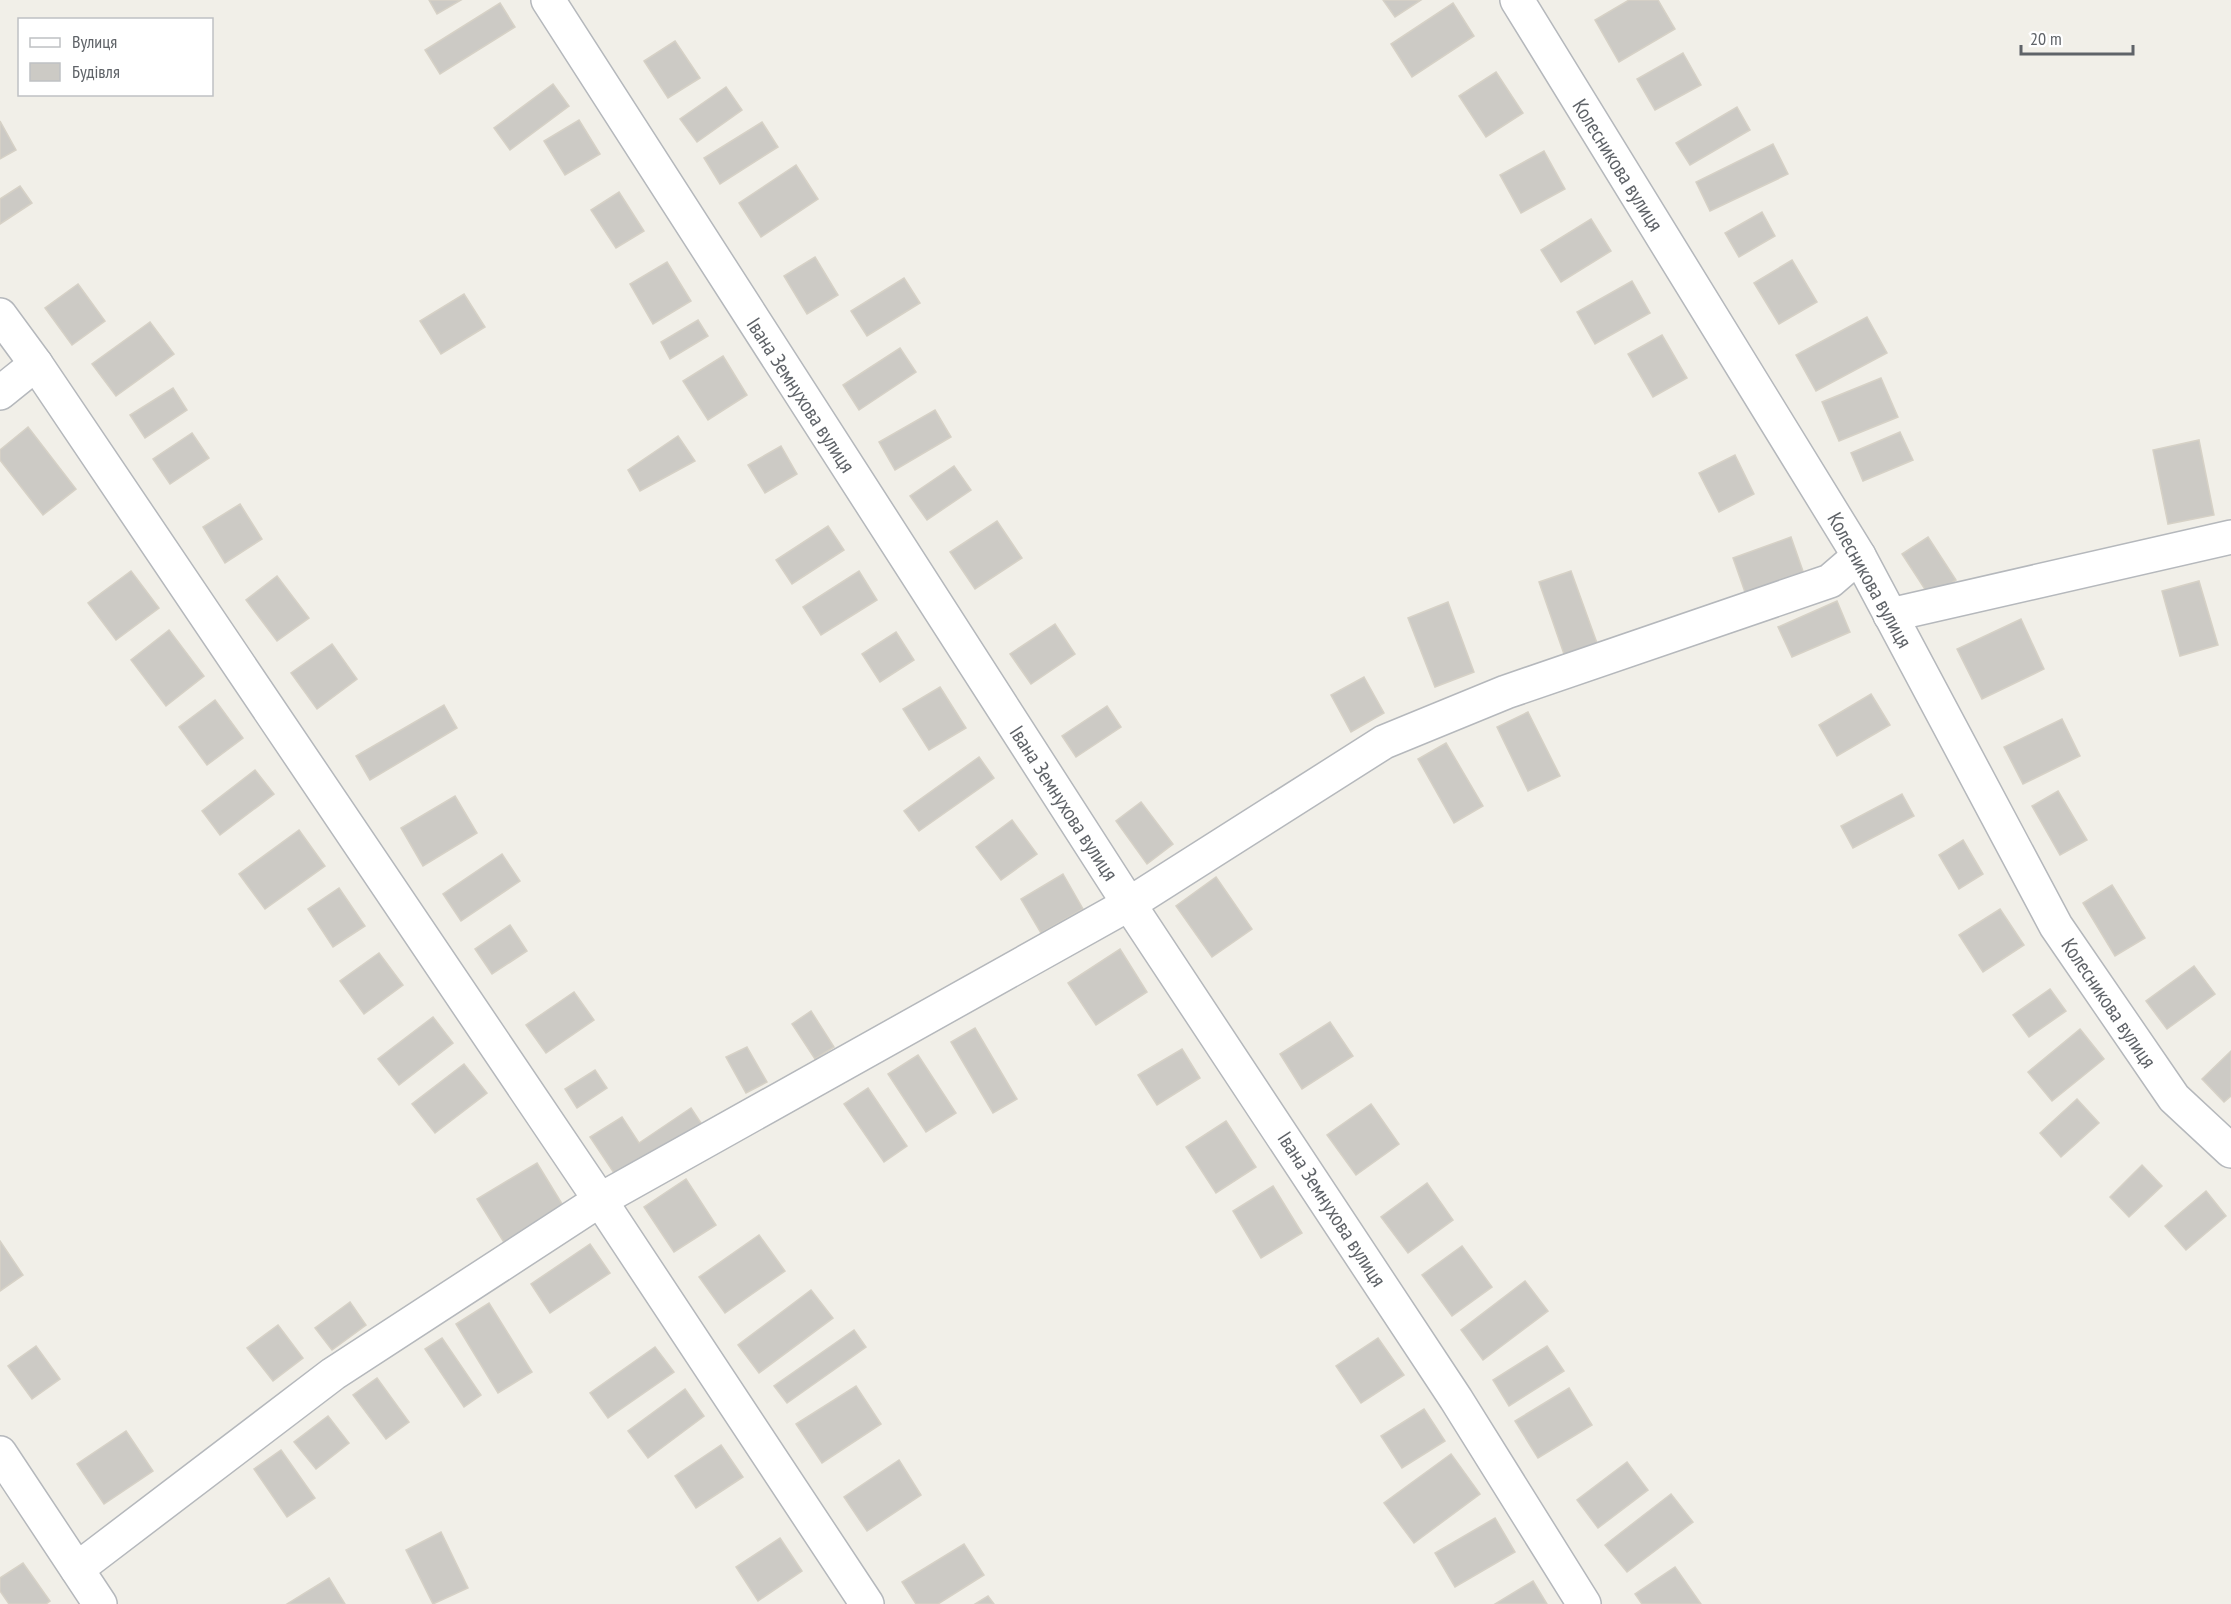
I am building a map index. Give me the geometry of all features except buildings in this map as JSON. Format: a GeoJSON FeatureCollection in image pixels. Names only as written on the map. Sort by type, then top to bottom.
{"type":"FeatureCollection","features":[{"type":"Feature","properties":{"kind":"street","name":"Івана Земнухова вулиця"},"geometry":{"type":"LineString","coordinates":[[548,0],[1129,904],[1456,1399],[1584,1604]]}},
{"type":"Feature","properties":{"kind":"street","name":"Колесникова вулиця"},"geometry":{"type":"LineString","coordinates":[[1517,0],[1859,556],[2056,926],[2174,1098],[2231,1151]]}},
{"type":"Feature","properties":{"kind":"street"},"geometry":{"type":"LineString","coordinates":[[0,315],[36,364],[600,1200],[867,1604]]}},
{"type":"Feature","properties":{"kind":"street"},"geometry":{"type":"LineString","coordinates":[[0,393],[36,364]]}},
{"type":"Feature","properties":{"kind":"street"},"geometry":{"type":"LineString","coordinates":[[1890,615],[2231,537]]}},
{"type":"Feature","properties":{"kind":"street"},"geometry":{"type":"LineString","coordinates":[[77,1569],[333,1374],[600,1200],[1129,904],[1384,742],[1506,692],[1830,581],[1859,556]]}},
{"type":"Feature","properties":{"kind":"street"},"geometry":{"type":"LineString","coordinates":[[0,1453],[100,1604]]}}]}
